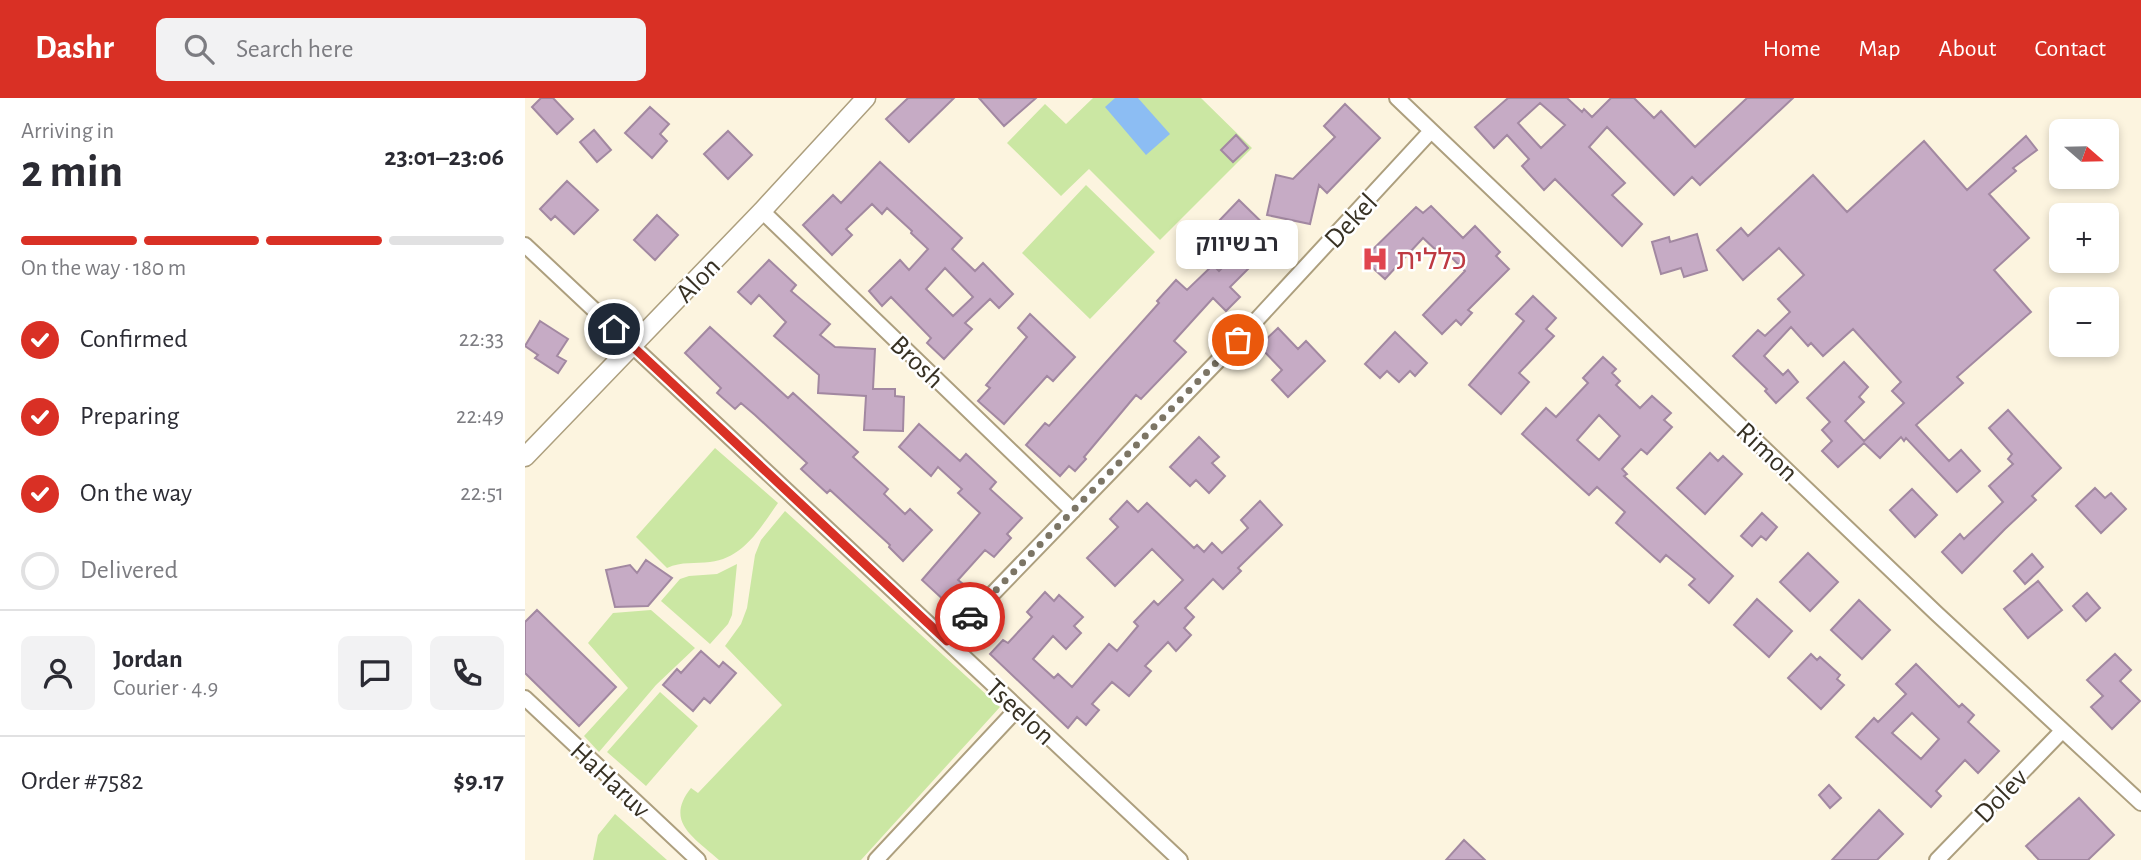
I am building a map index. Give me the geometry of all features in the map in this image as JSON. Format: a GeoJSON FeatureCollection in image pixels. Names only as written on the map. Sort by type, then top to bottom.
{"type":"FeatureCollection","features":[{"type":"Feature","properties":{"kind":"street","name":"Alon"},"geometry":{"type":"LineString","coordinates":[[525,457],[762,211],[866,98]]}},
{"type":"Feature","properties":{"kind":"street","name":"Rimon"},"geometry":{"type":"LineString","coordinates":[[1397,98],[2141,803]]}},
{"type":"Feature","properties":{"kind":"street","name":"Dekel"},"geometry":{"type":"LineString","coordinates":[[947,641],[1238,340],[1431,131]]}},
{"type":"Feature","properties":{"kind":"street","name":"Brosh"},"geometry":{"type":"LineString","coordinates":[[762,211],[1073,511]]}},
{"type":"Feature","properties":{"kind":"street","name":"Tseelon"},"geometry":{"type":"LineString","coordinates":[[525,245],[1181,860]]}},
{"type":"Feature","properties":{"kind":"street","name":"HaHaruv"},"geometry":{"type":"LineString","coordinates":[[525,698],[698,860]]}},
{"type":"Feature","properties":{"kind":"street"},"geometry":{"type":"LineString","coordinates":[[876,860],[1018,708]]}},
{"type":"Feature","properties":{"kind":"street","name":"Dolev"},"geometry":{"type":"LineString","coordinates":[[1937,860],[2062,730]]}},
{"type":"Feature","properties":{"kind":"green space"},"geometry":{"type":"Polygon","coordinates":[[[1093,98],[1201,98],[1252,148],[1160,240],[1089,169],[1061,196],[1007,143],[1045,104],[1066,124],[1093,98]]]}},
{"type":"Feature","properties":{"kind":"green space"},"geometry":{"type":"Polygon","coordinates":[[[1086,185],[1155,252],[1090,319],[1022,253],[1086,185]]]}},
{"type":"Feature","properties":{"kind":"green space"},"geometry":{"type":"Polygon","coordinates":[[[715,448],[778,503],[758,532],[732,555],[710,562],[667,568],[636,537],[715,448]]]}},
{"type":"Feature","properties":{"kind":"green space"},"geometry":{"type":"Polygon","coordinates":[[[785,511],[1000,707],[861,860],[719,860],[692,836],[681,820],[683,800],[691,788],[698,793],[782,705],[725,646],[741,624],[747,608],[755,555],[761,540],[785,511]]]}},
{"type":"Feature","properties":{"kind":"green space"},"geometry":{"type":"Polygon","coordinates":[[[737,564],[732,615],[728,624],[710,644],[661,601],[680,579],[717,574],[737,564]]]}},
{"type":"Feature","properties":{"kind":"green space"},"geometry":{"type":"Polygon","coordinates":[[[651,610],[695,648],[656,685],[599,752],[584,736],[628,688],[588,643],[613,613],[651,610]]]}},
{"type":"Feature","properties":{"kind":"green space"},"geometry":{"type":"Polygon","coordinates":[[[660,692],[698,726],[646,786],[607,752],[660,692]]]}},
{"type":"Feature","properties":{"kind":"green space"},"geometry":{"type":"Polygon","coordinates":[[[615,814],[667,860],[593,860],[598,835],[615,814]]]}},
{"type":"Feature","properties":{"kind":"water"},"geometry":{"type":"Polygon","coordinates":[[[1115,98],[1138,98],[1170,134],[1146,155],[1105,107],[1115,98]]]}},
{"type":"Feature","properties":{"kind":"building"},"geometry":{"type":"Polygon","coordinates":[[[541,98],[553,98],[573,119],[557,134],[532,107],[541,98]]]}},
{"type":"Feature","properties":{"kind":"building"},"geometry":{"type":"Polygon","coordinates":[[[908,98],[954,98],[909,142],[886,119],[908,98]]]}},
{"type":"Feature","properties":{"kind":"building"},"geometry":{"type":"Polygon","coordinates":[[[979,98],[1036,98],[1004,126],[979,98]]]}},
{"type":"Feature","properties":{"kind":"building"},"geometry":{"type":"Polygon","coordinates":[[[1508,98],[1567,98],[1592,117],[1611,98],[1634,98],[1654,118],[1661,111],[1695,147],[1747,98],[1793,98],[1700,185],[1692,177],[1674,195],[1607,127],[1589,147],[1625,183],[1612,195],[1642,224],[1622,246],[1555,179],[1544,190],[1522,166],[1529,159],[1507,135],[1494,148],[1475,127],[1508,98]],[[1540,103],[1518,123],[1541,148],[1565,125],[1540,103]]]}},
{"type":"Feature","properties":{"kind":"building"},"geometry":{"type":"Polygon","coordinates":[[[1345,104],[1380,138],[1327,193],[1319,185],[1310,224],[1267,215],[1276,175],[1293,179],[1335,137],[1324,126],[1345,104]]]}},
{"type":"Feature","properties":{"kind":"building"},"geometry":{"type":"Polygon","coordinates":[[[650,107],[669,124],[660,134],[667,141],[652,158],[625,133],[650,107]]]}},
{"type":"Feature","properties":{"kind":"building"},"geometry":{"type":"Polygon","coordinates":[[[594,130],[611,150],[597,162],[580,142],[594,130]]]}},
{"type":"Feature","properties":{"kind":"building"},"geometry":{"type":"Polygon","coordinates":[[[728,131],[752,155],[728,179],[704,154],[728,131]]]}},
{"type":"Feature","properties":{"kind":"building"},"geometry":{"type":"Polygon","coordinates":[[[1236,135],[1248,148],[1233,162],[1221,150],[1236,135]]]}},
{"type":"Feature","properties":{"kind":"building"},"geometry":{"type":"Polygon","coordinates":[[[2026,136],[2037,150],[2013,168],[2016,171],[1989,194],[2029,238],[1994,270],[2031,312],[1957,377],[1963,383],[1916,425],[1949,461],[1961,450],[1980,471],[1957,492],[1906,438],[1904,441],[1901,437],[1880,458],[1864,443],[1838,467],[1822,451],[1832,441],[1822,430],[1830,422],[1807,398],[1844,362],[1868,387],[1859,397],[1864,402],[1845,421],[1864,441],[1904,403],[1892,391],[1901,382],[1853,329],[1823,356],[1811,343],[1808,346],[1791,327],[1764,356],[1783,375],[1788,370],[1798,382],[1776,403],[1765,391],[1767,389],[1733,356],[1758,330],[1765,336],[1790,312],[1778,299],[1804,275],[1779,248],[1743,280],[1717,250],[1741,228],[1748,236],[1813,175],[1847,212],[1924,141],[1967,190],[2026,136]]]}},
{"type":"Feature","properties":{"kind":"building"},"geometry":{"type":"Polygon","coordinates":[[[880,162],[962,238],[952,249],[975,271],[983,263],[1013,294],[999,308],[990,299],[965,323],[972,329],[944,359],[927,343],[931,338],[891,297],[882,306],[869,291],[900,260],[909,270],[928,249],[887,208],[882,214],[872,204],[846,229],[852,235],[832,255],[803,225],[833,195],[841,203],[880,162]],[[945,268],[926,289],[953,316],[973,297],[945,268]]]}},
{"type":"Feature","properties":{"kind":"building"},"geometry":{"type":"Polygon","coordinates":[[[567,181],[598,210],[574,234],[555,216],[551,220],[540,209],[567,181]]]}},
{"type":"Feature","properties":{"kind":"building"},"geometry":{"type":"Polygon","coordinates":[[[1239,200],[1282,242],[1258,266],[1255,262],[1230,287],[1240,297],[1226,311],[1213,298],[1174,341],[1186,352],[1141,399],[1136,395],[1075,471],[1069,466],[1060,476],[1026,445],[1045,423],[1049,426],[1159,303],[1157,301],[1176,280],[1187,290],[1213,265],[1219,271],[1241,249],[1216,224],[1239,200]]]}},
{"type":"Feature","properties":{"kind":"building"},"geometry":{"type":"Polygon","coordinates":[[[1431,206],[1463,238],[1475,226],[1500,252],[1496,256],[1509,269],[1468,310],[1472,313],[1461,325],[1456,320],[1442,334],[1423,315],[1465,271],[1441,247],[1437,251],[1423,238],[1385,279],[1363,259],[1416,207],[1423,213],[1431,206]]]}},
{"type":"Feature","properties":{"kind":"building"},"geometry":{"type":"Polygon","coordinates":[[[657,215],[678,235],[655,260],[634,240],[657,215]]]}},
{"type":"Feature","properties":{"kind":"building"},"geometry":{"type":"Polygon","coordinates":[[[1697,234],[1707,270],[1684,277],[1681,268],[1661,274],[1652,242],[1669,237],[1670,242],[1697,234]]]}},
{"type":"Feature","properties":{"kind":"building"},"geometry":{"type":"Polygon","coordinates":[[[769,260],[796,285],[791,291],[830,324],[820,335],[835,347],[875,349],[873,389],[895,389],[895,396],[904,397],[903,431],[864,430],[866,396],[818,393],[819,375],[774,336],[786,322],[759,295],[751,304],[738,292],[769,260]]]}},
{"type":"Feature","properties":{"kind":"building"},"geometry":{"type":"Polygon","coordinates":[[[1533,296],[1556,318],[1546,329],[1554,336],[1519,373],[1529,382],[1501,414],[1469,385],[1524,321],[1516,314],[1533,296]]]}},
{"type":"Feature","properties":{"kind":"building"},"geometry":{"type":"Polygon","coordinates":[[[1030,314],[1075,357],[1053,381],[1047,376],[1004,424],[978,401],[990,388],[986,385],[1027,337],[1018,328],[1030,314]]]}},
{"type":"Feature","properties":{"kind":"building"},"geometry":{"type":"Polygon","coordinates":[[[540,321],[568,339],[557,356],[566,361],[558,373],[535,358],[538,355],[525,346],[540,321]]]}},
{"type":"Feature","properties":{"kind":"building"},"geometry":{"type":"Polygon","coordinates":[[[710,327],[788,398],[793,393],[858,452],[853,457],[888,489],[884,494],[905,514],[910,509],[932,530],[903,561],[890,545],[830,490],[827,493],[801,469],[807,463],[755,415],[741,403],[735,409],[717,393],[721,388],[685,353],[710,327]]]}},
{"type":"Feature","properties":{"kind":"building"},"geometry":{"type":"Polygon","coordinates":[[[1278,328],[1298,349],[1306,341],[1325,361],[1288,397],[1272,380],[1282,370],[1259,346],[1278,328]]]}},
{"type":"Feature","properties":{"kind":"building"},"geometry":{"type":"Polygon","coordinates":[[[1395,332],[1427,363],[1415,376],[1410,371],[1399,382],[1387,371],[1380,378],[1365,364],[1395,332]]]}},
{"type":"Feature","properties":{"kind":"building"},"geometry":{"type":"Polygon","coordinates":[[[1603,357],[1616,369],[1612,373],[1620,381],[1616,385],[1640,408],[1652,396],[1671,413],[1664,420],[1672,427],[1647,454],[1641,449],[1622,469],[1627,474],[1624,476],[1733,576],[1709,603],[1689,585],[1695,579],[1666,555],[1660,562],[1616,523],[1625,512],[1597,487],[1589,495],[1522,434],[1546,408],[1556,417],[1588,383],[1583,378],[1603,357]],[[1599,415],[1577,440],[1599,460],[1620,436],[1599,415]]]}},
{"type":"Feature","properties":{"kind":"building"},"geometry":{"type":"Polygon","coordinates":[[[2008,410],[2061,468],[2032,496],[2036,500],[1962,573],[1942,552],[1960,534],[1964,539],[2003,502],[1989,486],[2013,464],[2008,459],[2012,454],[1989,428],[2008,410]]]}},
{"type":"Feature","properties":{"kind":"building"},"geometry":{"type":"Polygon","coordinates":[[[919,424],[960,461],[966,454],[996,482],[990,489],[1022,518],[1007,534],[1011,538],[994,557],[985,550],[958,580],[963,584],[947,603],[922,580],[980,513],[958,493],[962,489],[938,467],[931,476],[899,447],[919,424]]]}},
{"type":"Feature","properties":{"kind":"building"},"geometry":{"type":"Polygon","coordinates":[[[1199,437],[1219,457],[1212,463],[1225,476],[1209,493],[1196,480],[1190,486],[1170,467],[1199,437]]]}},
{"type":"Feature","properties":{"kind":"building"},"geometry":{"type":"Polygon","coordinates":[[[1710,453],[1718,461],[1723,456],[1742,474],[1705,514],[1677,488],[1710,453]]]}},
{"type":"Feature","properties":{"kind":"building"},"geometry":{"type":"Polygon","coordinates":[[[2095,488],[2105,498],[2111,493],[2126,509],[2101,533],[2076,506],[2095,488]]]}},
{"type":"Feature","properties":{"kind":"building"},"geometry":{"type":"Polygon","coordinates":[[[1912,489],[1937,515],[1915,537],[1890,510],[1912,489]]]}},
{"type":"Feature","properties":{"kind":"building"},"geometry":{"type":"Polygon","coordinates":[[[1127,501],[1138,512],[1147,503],[1194,548],[1197,545],[1204,552],[1212,543],[1222,553],[1248,528],[1241,520],[1260,501],[1282,525],[1238,568],[1241,571],[1223,589],[1213,579],[1185,608],[1194,617],[1184,628],[1191,635],[1176,651],[1168,642],[1145,666],[1151,671],[1129,696],[1112,682],[1092,704],[1099,710],[1086,725],[1077,717],[1068,728],[990,654],[1003,640],[1008,643],[1032,617],[1027,612],[1045,592],[1054,601],[1059,595],[1083,617],[1074,626],[1081,633],[1066,649],[1053,636],[1033,659],[1054,678],[1058,674],[1072,687],[1109,644],[1117,651],[1138,626],[1134,622],[1154,601],[1158,605],[1183,580],[1152,549],[1115,586],[1087,558],[1118,527],[1110,519],[1127,501]]]}},
{"type":"Feature","properties":{"kind":"building"},"geometry":{"type":"Polygon","coordinates":[[[1762,513],[1777,527],[1766,540],[1761,536],[1752,546],[1741,536],[1762,513]]]}},
{"type":"Feature","properties":{"kind":"building"},"geometry":{"type":"Polygon","coordinates":[[[1808,553],[1838,582],[1810,611],[1780,582],[1808,553]]]}},
{"type":"Feature","properties":{"kind":"building"},"geometry":{"type":"Polygon","coordinates":[[[2032,554],[2043,567],[2025,584],[2014,571],[2032,554]]]}},
{"type":"Feature","properties":{"kind":"building"},"geometry":{"type":"Polygon","coordinates":[[[646,560],[672,578],[648,606],[615,607],[606,570],[630,565],[637,573],[646,560]]]}},
{"type":"Feature","properties":{"kind":"building"},"geometry":{"type":"Polygon","coordinates":[[[2038,581],[2062,610],[2028,638],[2004,609],[2038,581]]]}},
{"type":"Feature","properties":{"kind":"building"},"geometry":{"type":"Polygon","coordinates":[[[2087,593],[2100,608],[2086,621],[2073,606],[2087,593]]]}},
{"type":"Feature","properties":{"kind":"building"},"geometry":{"type":"Polygon","coordinates":[[[1757,599],[1792,631],[1769,657],[1734,625],[1757,599]]]}},
{"type":"Feature","properties":{"kind":"building"},"geometry":{"type":"Polygon","coordinates":[[[1859,600],[1890,630],[1862,659],[1831,630],[1859,600]]]}},
{"type":"Feature","properties":{"kind":"building"},"geometry":{"type":"Polygon","coordinates":[[[537,610],[616,687],[579,726],[525,673],[525,622],[537,610]]]}},
{"type":"Feature","properties":{"kind":"building"},"geometry":{"type":"Polygon","coordinates":[[[701,651],[719,667],[723,662],[736,673],[710,703],[704,698],[693,711],[663,685],[677,669],[681,673],[701,651]]]}},
{"type":"Feature","properties":{"kind":"building"},"geometry":{"type":"Polygon","coordinates":[[[1811,654],[1817,660],[1820,657],[1840,675],[1837,679],[1844,685],[1821,709],[1788,678],[1811,654]]]}},
{"type":"Feature","properties":{"kind":"building"},"geometry":{"type":"Polygon","coordinates":[[[2115,654],[2131,670],[2120,681],[2140,701],[2112,729],[2091,707],[2103,696],[2087,680],[2115,654]]]}},
{"type":"Feature","properties":{"kind":"building"},"geometry":{"type":"Polygon","coordinates":[[[1916,664],[1959,707],[1962,704],[1974,715],[1968,722],[1999,751],[1978,773],[1965,760],[1936,791],[1941,796],[1931,807],[1856,737],[1874,718],[1878,722],[1906,694],[1896,684],[1916,664]],[[1912,713],[1892,733],[1921,759],[1939,739],[1912,713]]]}},
{"type":"Feature","properties":{"kind":"building"},"geometry":{"type":"Polygon","coordinates":[[[1829,785],[1841,798],[1830,808],[1819,795],[1829,785]]]}},
{"type":"Feature","properties":{"kind":"building"},"geometry":{"type":"Polygon","coordinates":[[[2079,798],[2114,835],[2088,860],[2039,860],[2026,846],[2079,798]]]}},
{"type":"Feature","properties":{"kind":"building"},"geometry":{"type":"Polygon","coordinates":[[[1879,810],[1903,834],[1877,860],[1832,860],[1879,810]]]}},
{"type":"Feature","properties":{"kind":"building"},"geometry":{"type":"Polygon","coordinates":[[[1464,840],[1485,860],[1446,860],[1464,840]]]}},
{"type":"Feature","properties":{"kind":"way so far"},"geometry":{"type":"LineString","coordinates":[[970,617],[1238,340]]}},
{"type":"Feature","properties":{"kind":"place","name":"כללית"},"geometry":{"type":"Point","coordinates":[1375,259]}},
{"type":"Feature","properties":{"kind":"place","name":"רב שיווק"},"geometry":{"type":"Point","coordinates":[1238,340]}},
{"type":"Feature","properties":{"kind":"route"},"geometry":{"type":"LineString","coordinates":[[614,329],[947,641],[970,617]]}}]}
